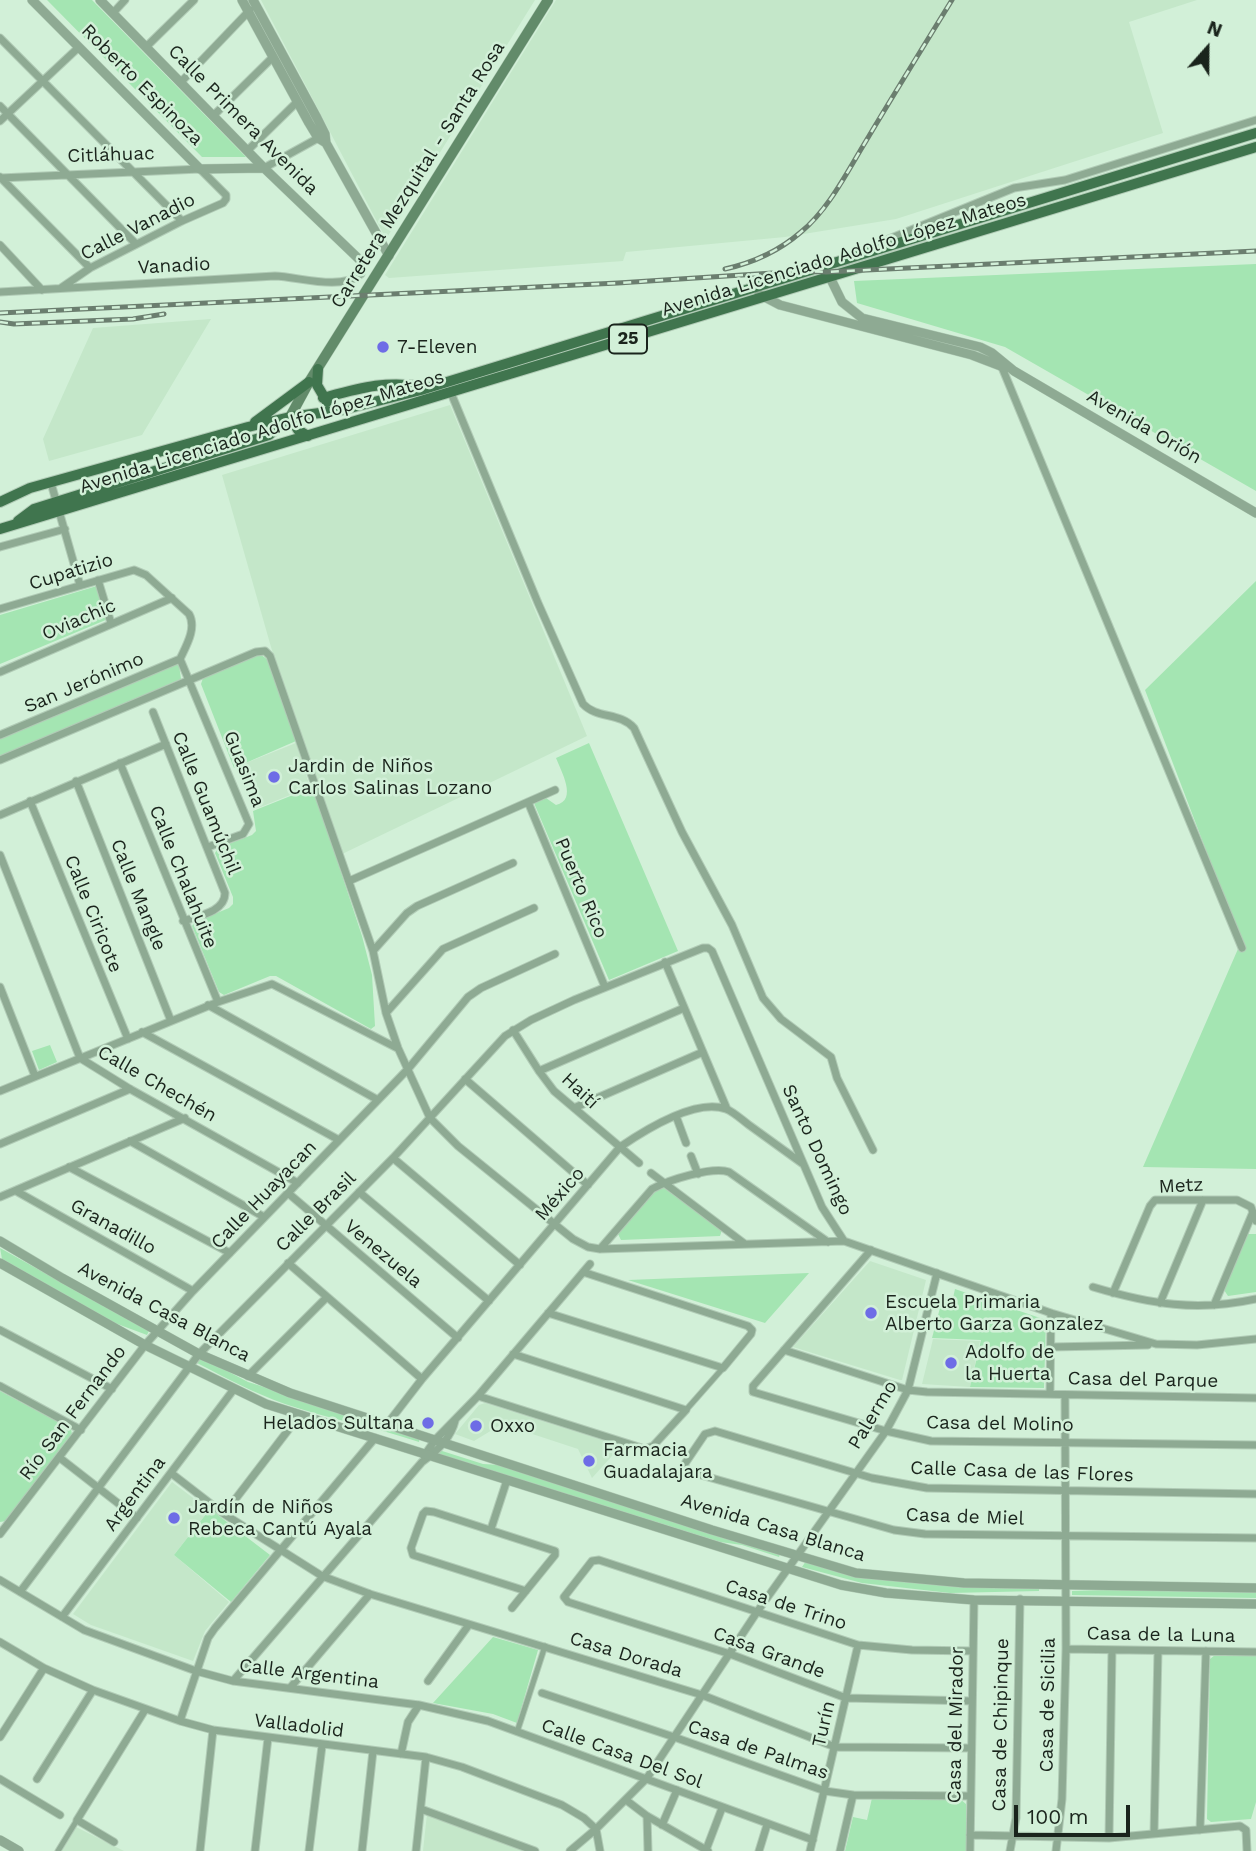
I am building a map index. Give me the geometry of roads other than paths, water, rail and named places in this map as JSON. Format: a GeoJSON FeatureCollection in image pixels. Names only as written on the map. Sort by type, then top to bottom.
{"type":"FeatureCollection","features":[{"type":"Feature","properties":{"kind":"main road","name":"Carretera Mezquital - Santa Rosa"},"geometry":{"type":"LineString","coordinates":[[290,417],[309,382],[548,0]]}},
{"type":"Feature","properties":{"kind":"main road","name":"Avenida Licenciado Adolfo López Mateos"},"geometry":{"type":"LineString","coordinates":[[1,499],[247,427],[290,417],[342,410],[428,388],[1256,132]]}},
{"type":"Feature","properties":{"kind":"main road","name":"Avenida Licenciado Adolfo López Mateos"},"geometry":{"type":"LineString","coordinates":[[58,507],[309,436],[1256,147]]}},
{"type":"Feature","properties":{"kind":"main road"},"geometry":{"type":"LineString","coordinates":[[318,369],[317,385],[323,398],[342,410]]}},
{"type":"Feature","properties":{"kind":"main road"},"geometry":{"type":"LineString","coordinates":[[247,427],[309,382]]}},
{"type":"Feature","properties":{"kind":"main road"},"geometry":{"type":"LineString","coordinates":[[323,398],[381,384],[402,383],[428,388]]}},
{"type":"Feature","properties":{"kind":"main road"},"geometry":{"type":"LineString","coordinates":[[0,529],[15,524],[34,509],[58,507],[260,439],[275,431],[290,417],[295,427],[309,436]]}},
{"type":"Feature","properties":{"kind":"street","name":"Roberto Espinoza"},"geometry":{"type":"LineString","coordinates":[[32,0],[226,195]]}},
{"type":"Feature","properties":{"kind":"street","name":"Calle Primera Avenida"},"geometry":{"type":"LineString","coordinates":[[100,0],[264,168],[363,263]]}},
{"type":"Feature","properties":{"kind":"street"},"geometry":{"type":"LineString","coordinates":[[113,13],[125,0]]}},
{"type":"Feature","properties":{"kind":"street"},"geometry":{"type":"LineString","coordinates":[[146,47],[194,0]]}},
{"type":"Feature","properties":{"kind":"street"},"geometry":{"type":"LineString","coordinates":[[242,0],[253,6],[389,256]]}},
{"type":"Feature","properties":{"kind":"street"},"geometry":{"type":"LineString","coordinates":[[253,6],[273,57],[297,102],[323,138]]}},
{"type":"Feature","properties":{"kind":"street"},"geometry":{"type":"LineString","coordinates":[[181,82],[253,6]]}},
{"type":"Feature","properties":{"kind":"street"},"geometry":{"type":"LineString","coordinates":[[0,38],[182,220]]}},
{"type":"Feature","properties":{"kind":"street"},"geometry":{"type":"LineString","coordinates":[[0,121],[79,47]]}},
{"type":"Feature","properties":{"kind":"street"},"geometry":{"type":"LineString","coordinates":[[214,115],[273,57]]}},
{"type":"Feature","properties":{"kind":"street"},"geometry":{"type":"LineString","coordinates":[[248,150],[297,102]]}},
{"type":"Feature","properties":{"kind":"street"},"geometry":{"type":"LineString","coordinates":[[0,106],[136,244]]}},
{"type":"Feature","properties":{"kind":"street"},"geometry":{"type":"LineString","coordinates":[[861,267],[868,251],[889,239],[1014,188],[1065,180],[1256,120]]}},
{"type":"Feature","properties":{"kind":"street"},"geometry":{"type":"LineString","coordinates":[[264,168],[323,138]]}},
{"type":"Feature","properties":{"kind":"street","name":"Citláhuac"},"geometry":{"type":"LineString","coordinates":[[0,178],[264,168]]}},
{"type":"Feature","properties":{"kind":"street"},"geometry":{"type":"LineString","coordinates":[[0,178],[90,268]]}},
{"type":"Feature","properties":{"kind":"street","name":"Calle Vanadio"},"geometry":{"type":"LineString","coordinates":[[61,288],[90,268],[182,220],[223,204],[226,195]]}},
{"type":"Feature","properties":{"kind":"street"},"geometry":{"type":"LineString","coordinates":[[0,246],[42,290]]}},
{"type":"Feature","properties":{"kind":"street","name":"Vanadio"},"geometry":{"type":"LineString","coordinates":[[0,292],[275,276],[318,282],[350,281],[361,274],[363,263]]}},
{"type":"Feature","properties":{"kind":"street"},"geometry":{"type":"LineString","coordinates":[[824,265],[842,302],[861,322]]}},
{"type":"Feature","properties":{"kind":"street"},"geometry":{"type":"LineString","coordinates":[[754,287],[762,297]]}},
{"type":"Feature","properties":{"kind":"street","name":"Avenida Orión"},"geometry":{"type":"LineString","coordinates":[[762,297],[780,305],[980,347],[1014,372],[1256,513]]}},
{"type":"Feature","properties":{"kind":"street"},"geometry":{"type":"LineString","coordinates":[[1000,362],[1242,948]]}},
{"type":"Feature","properties":{"kind":"street"},"geometry":{"type":"LineString","coordinates":[[451,393],[579,697],[591,711],[627,721],[634,728],[682,832],[732,925],[763,998],[781,1019],[831,1057],[837,1078],[873,1150]]}},
{"type":"Feature","properties":{"kind":"street"},"geometry":{"type":"LineString","coordinates":[[51,483],[80,585]]}},
{"type":"Feature","properties":{"kind":"street"},"geometry":{"type":"LineString","coordinates":[[0,547],[65,529]]}},
{"type":"Feature","properties":{"kind":"street","name":"Cupatizio"},"geometry":{"type":"LineString","coordinates":[[0,610],[127,571],[138,571],[172,598],[192,619],[192,628],[180,659]]}},
{"type":"Feature","properties":{"kind":"street"},"geometry":{"type":"LineString","coordinates":[[98,580],[111,623]]}},
{"type":"Feature","properties":{"kind":"street","name":"Oviachic"},"geometry":{"type":"LineString","coordinates":[[0,672],[172,598]]}},
{"type":"Feature","properties":{"kind":"street"},"geometry":{"type":"LineString","coordinates":[[0,761],[264,650],[270,656],[373,951],[386,1013],[398,1048],[430,1118],[458,1146],[580,1244],[600,1249],[844,1241]]}},
{"type":"Feature","properties":{"kind":"street"},"geometry":{"type":"LineString","coordinates":[[180,659],[190,681]]}},
{"type":"Feature","properties":{"kind":"street","name":"San Jerónimo"},"geometry":{"type":"LineString","coordinates":[[0,735],[180,659]]}},
{"type":"Feature","properties":{"kind":"street","name":"Guasima"},"geometry":{"type":"LineString","coordinates":[[190,681],[249,824],[243,834],[208,848]]}},
{"type":"Feature","properties":{"kind":"street","name":"Calle Guamúchil"},"geometry":{"type":"LineString","coordinates":[[153,712],[225,889],[225,900],[216,909],[183,921]]}},
{"type":"Feature","properties":{"kind":"street"},"geometry":{"type":"LineString","coordinates":[[0,814],[166,744]]}},
{"type":"Feature","properties":{"kind":"street","name":"Calle Chalahuite"},"geometry":{"type":"LineString","coordinates":[[120,763],[218,1002]]}},
{"type":"Feature","properties":{"kind":"street","name":"Calle Mangle"},"geometry":{"type":"LineString","coordinates":[[76,781],[171,1021]]}},
{"type":"Feature","properties":{"kind":"street"},"geometry":{"type":"LineString","coordinates":[[349,881],[555,790]]}},
{"type":"Feature","properties":{"kind":"street","name":"Calle Ciricote"},"geometry":{"type":"LineString","coordinates":[[30,801],[128,1039]]}},
{"type":"Feature","properties":{"kind":"street","name":"Puerto Rico"},"geometry":{"type":"LineString","coordinates":[[528,802],[605,987]]}},
{"type":"Feature","properties":{"kind":"street","name":"Calle Chechén"},"geometry":{"type":"LineString","coordinates":[[0,855],[80,1058],[298,1183]]}},
{"type":"Feature","properties":{"kind":"street"},"geometry":{"type":"LineString","coordinates":[[373,951],[407,913],[417,906],[513,863]]}},
{"type":"Feature","properties":{"kind":"street"},"geometry":{"type":"LineString","coordinates":[[386,1013],[443,949],[534,908]]}},
{"type":"Feature","properties":{"kind":"street","name":"Calle Brasil"},"geometry":{"type":"LineString","coordinates":[[20,1592],[199,1354],[393,1158],[497,1043],[513,1030],[605,987],[665,962],[708,948]]}},
{"type":"Feature","properties":{"kind":"street","name":"Santo Domingo"},"geometry":{"type":"LineString","coordinates":[[708,948],[712,951],[827,1216],[844,1241],[1051,1313],[1156,1344],[1205,1345],[1256,1339]]}},
{"type":"Feature","properties":{"kind":"street","name":"Calle Huayacan"},"geometry":{"type":"LineString","coordinates":[[145,1345],[193,1291],[408,1069],[474,991],[555,954]]}},
{"type":"Feature","properties":{"kind":"street"},"geometry":{"type":"LineString","coordinates":[[665,962],[727,1109],[803,1164]]}},
{"type":"Feature","properties":{"kind":"street"},"geometry":{"type":"LineString","coordinates":[[0,1091],[208,1005],[276,984],[398,1048]]}},
{"type":"Feature","properties":{"kind":"street"},"geometry":{"type":"LineString","coordinates":[[0,987],[35,1076]]}},
{"type":"Feature","properties":{"kind":"street"},"geometry":{"type":"LineString","coordinates":[[208,1005],[378,1100]]}},
{"type":"Feature","properties":{"kind":"street"},"geometry":{"type":"LineString","coordinates":[[539,1072],[684,1008]]}},
{"type":"Feature","properties":{"kind":"street","name":"Haití"},"geometry":{"type":"LineString","coordinates":[[513,1030],[554,1091],[639,1163]]}},
{"type":"Feature","properties":{"kind":"street"},"geometry":{"type":"LineString","coordinates":[[142,1032],[339,1140]]}},
{"type":"Feature","properties":{"kind":"street"},"geometry":{"type":"LineString","coordinates":[[574,1108],[703,1052]]}},
{"type":"Feature","properties":{"kind":"street"},"geometry":{"type":"LineString","coordinates":[[465,1079],[588,1185]]}},
{"type":"Feature","properties":{"kind":"street"},"geometry":{"type":"LineString","coordinates":[[0,1143],[130,1089]]}},
{"type":"Feature","properties":{"kind":"street","name":"México"},"geometry":{"type":"LineString","coordinates":[[388,1423],[422,1379],[620,1147],[676,1116],[700,1108],[727,1109]]}},
{"type":"Feature","properties":{"kind":"street"},"geometry":{"type":"LineString","coordinates":[[676,1116],[687,1143]]}},
{"type":"Feature","properties":{"kind":"street"},"geometry":{"type":"LineString","coordinates":[[0,1197],[185,1118]]}},
{"type":"Feature","properties":{"kind":"street"},"geometry":{"type":"LineString","coordinates":[[130,1141],[264,1217]]}},
{"type":"Feature","properties":{"kind":"street"},"geometry":{"type":"LineString","coordinates":[[691,1156],[698,1174]]}},
{"type":"Feature","properties":{"kind":"street"},"geometry":{"type":"LineString","coordinates":[[393,1158],[520,1265]]}},
{"type":"Feature","properties":{"kind":"street"},"geometry":{"type":"LineString","coordinates":[[69,1167],[230,1253]]}},
{"type":"Feature","properties":{"kind":"street"},"geometry":{"type":"LineString","coordinates":[[600,1249],[646,1194],[663,1183],[717,1169],[729,1172],[828,1242]]}},
{"type":"Feature","properties":{"kind":"street"},"geometry":{"type":"LineString","coordinates":[[651,1173],[746,1245]]}},
{"type":"Feature","properties":{"kind":"street","name":"Granadillo"},"geometry":{"type":"LineString","coordinates":[[16,1191],[193,1291]]}},
{"type":"Feature","properties":{"kind":"street"},"geometry":{"type":"LineString","coordinates":[[359,1192],[489,1301]]}},
{"type":"Feature","properties":{"kind":"street","name":"Venezuela"},"geometry":{"type":"LineString","coordinates":[[288,1193],[458,1338]]}},
{"type":"Feature","properties":{"kind":"street","name":"Metz"},"geometry":{"type":"LineString","coordinates":[[1113,1293],[1151,1203],[1157,1199],[1242,1201],[1251,1207],[1253,1212]]}},
{"type":"Feature","properties":{"kind":"street"},"geometry":{"type":"LineString","coordinates":[[1160,1303],[1203,1200]]}},
{"type":"Feature","properties":{"kind":"street"},"geometry":{"type":"LineString","coordinates":[[1253,1212],[1256,1221]]}},
{"type":"Feature","properties":{"kind":"street"},"geometry":{"type":"LineString","coordinates":[[1214,1305],[1253,1212]]}},
{"type":"Feature","properties":{"kind":"street","name":"Avenida Casa Blanca"},"geometry":{"type":"LineString","coordinates":[[0,1241],[62,1279],[199,1354],[290,1393],[797,1556],[866,1575],[964,1583],[1256,1588]]}},
{"type":"Feature","properties":{"kind":"street"},"geometry":{"type":"LineString","coordinates":[[785,1350],[871,1250]]}},
{"type":"Feature","properties":{"kind":"street","name":"Avenida Casa Blanca"},"geometry":{"type":"LineString","coordinates":[[0,1263],[145,1345],[234,1389],[298,1415],[841,1585],[874,1592],[974,1600],[1256,1604]]}},
{"type":"Feature","properties":{"kind":"street"},"geometry":{"type":"LineString","coordinates":[[288,1263],[422,1379]]}},
{"type":"Feature","properties":{"kind":"street"},"geometry":{"type":"LineString","coordinates":[[233,1681],[439,1441],[453,1429],[455,1421],[590,1264]]}},
{"type":"Feature","properties":{"kind":"street"},"geometry":{"type":"LineString","coordinates":[[478,1396],[649,1450],[751,1334],[752,1330],[748,1326],[583,1272]]}},
{"type":"Feature","properties":{"kind":"street","name":"Palermo"},"geometry":{"type":"LineString","coordinates":[[570,1851],[647,1779],[757,1612],[886,1431],[908,1390],[937,1273]]}},
{"type":"Feature","properties":{"kind":"street"},"geometry":{"type":"LineString","coordinates":[[1093,1287],[1160,1303],[1190,1307],[1256,1299]]}},
{"type":"Feature","properties":{"kind":"street"},"geometry":{"type":"LineString","coordinates":[[248,1376],[327,1297]]}},
{"type":"Feature","properties":{"kind":"street"},"geometry":{"type":"LineString","coordinates":[[548,1312],[723,1368]]}},
{"type":"Feature","properties":{"kind":"street"},"geometry":{"type":"LineString","coordinates":[[1050,1394],[1051,1313]]}},
{"type":"Feature","properties":{"kind":"street"},"geometry":{"type":"LineString","coordinates":[[0,1330],[112,1389]]}},
{"type":"Feature","properties":{"kind":"street"},"geometry":{"type":"LineString","coordinates":[[1051,1347],[1156,1344]]}},
{"type":"Feature","properties":{"kind":"street","name":"Río San Fernando"},"geometry":{"type":"LineString","coordinates":[[1,1529],[60,1458],[145,1345]]}},
{"type":"Feature","properties":{"kind":"street","name":"Casa del Molino"},"geometry":{"type":"LineString","coordinates":[[785,1350],[751,1390],[920,1440],[1256,1445]]}},
{"type":"Feature","properties":{"kind":"street","name":"Casa del Parque"},"geometry":{"type":"LineString","coordinates":[[785,1350],[908,1390],[1256,1398]]}},
{"type":"Feature","properties":{"kind":"street"},"geometry":{"type":"LineString","coordinates":[[513,1354],[686,1410]]}},
{"type":"Feature","properties":{"kind":"street"},"geometry":{"type":"LineString","coordinates":[[0,1386],[81,1430]]}},
{"type":"Feature","properties":{"kind":"street","name":"Argentina"},"geometry":{"type":"LineString","coordinates":[[62,1617],[234,1389]]}},
{"type":"Feature","properties":{"kind":"street","name":"Casa de Sicilia"},"geometry":{"type":"LineString","coordinates":[[1056,1851],[1062,1799],[1066,1649],[1065,1395]]}},
{"type":"Feature","properties":{"kind":"street"},"geometry":{"type":"LineString","coordinates":[[224,1514],[298,1415]]}},
{"type":"Feature","properties":{"kind":"street","name":"Calle Casa de las Flores"},"geometry":{"type":"LineString","coordinates":[[684,1465],[705,1434],[711,1431],[889,1482],[927,1488],[1256,1494]]}},
{"type":"Feature","properties":{"kind":"street"},"geometry":{"type":"LineString","coordinates":[[180,1721],[208,1639],[215,1628],[375,1438]]}},
{"type":"Feature","properties":{"kind":"street"},"geometry":{"type":"LineString","coordinates":[[60,1458],[137,1518]]}},
{"type":"Feature","properties":{"kind":"street","name":"Casa de Miel"},"geometry":{"type":"LineString","coordinates":[[684,1465],[694,1474],[828,1513],[894,1530],[925,1534],[1256,1538]]}},
{"type":"Feature","properties":{"kind":"street","name":"Casa Dorada"},"geometry":{"type":"LineString","coordinates":[[171,1473],[224,1514],[322,1576],[370,1594],[702,1695],[835,1747],[970,1748]]}},
{"type":"Feature","properties":{"kind":"street"},"geometry":{"type":"LineString","coordinates":[[491,1529],[507,1480]]}},
{"type":"Feature","properties":{"kind":"street"},"geometry":{"type":"LineString","coordinates":[[512,1608],[526,1591],[556,1552],[491,1529],[426,1511],[421,1517],[411,1553],[413,1555],[526,1591]]}},
{"type":"Feature","properties":{"kind":"street","name":"Casa de Trino"},"geometry":{"type":"LineString","coordinates":[[564,1597],[595,1560],[858,1645],[912,1650],[973,1651]]}},
{"type":"Feature","properties":{"kind":"street","name":"Calle Argentina"},"geometry":{"type":"LineString","coordinates":[[1,1583],[97,1636],[196,1671],[233,1681],[419,1705]]}},
{"type":"Feature","properties":{"kind":"street"},"geometry":{"type":"LineString","coordinates":[[290,1688],[370,1594]]}},
{"type":"Feature","properties":{"kind":"street","name":"Casa Grande"},"geometry":{"type":"LineString","coordinates":[[564,1597],[568,1602],[730,1654],[846,1698],[972,1701]]}},
{"type":"Feature","properties":{"kind":"street","name":"Casa de Chipinque"},"geometry":{"type":"LineString","coordinates":[[1010,1851],[1016,1818],[1020,1599]]}},
{"type":"Feature","properties":{"kind":"street","name":"Casa del Mirador"},"geometry":{"type":"LineString","coordinates":[[970,1851],[974,1600]]}},
{"type":"Feature","properties":{"kind":"street"},"geometry":{"type":"LineString","coordinates":[[428,1681],[468,1626]]}},
{"type":"Feature","properties":{"kind":"street","name":"Valladolid"},"geometry":{"type":"LineString","coordinates":[[0,1642],[44,1668],[93,1690],[180,1721],[213,1731],[426,1757],[462,1767],[562,1805],[596,1829]]}},
{"type":"Feature","properties":{"kind":"street","name":"Turín"},"geometry":{"type":"LineString","coordinates":[[810,1851],[858,1645]]}},
{"type":"Feature","properties":{"kind":"street"},"geometry":{"type":"LineString","coordinates":[[517,1732],[545,1646]]}},
{"type":"Feature","properties":{"kind":"street","name":"Casa de la Luna"},"geometry":{"type":"LineString","coordinates":[[1066,1649],[1256,1652]]}},
{"type":"Feature","properties":{"kind":"street"},"geometry":{"type":"LineString","coordinates":[[1109,1838],[1112,1650]]}},
{"type":"Feature","properties":{"kind":"street"},"geometry":{"type":"LineString","coordinates":[[1154,1834],[1158,1650]]}},
{"type":"Feature","properties":{"kind":"street"},"geometry":{"type":"LineString","coordinates":[[1200,1830],[1206,1651]]}},
{"type":"Feature","properties":{"kind":"street"},"geometry":{"type":"LineString","coordinates":[[0,1737],[44,1668]]}},
{"type":"Feature","properties":{"kind":"street"},"geometry":{"type":"LineString","coordinates":[[37,1779],[93,1690]]}},
{"type":"Feature","properties":{"kind":"street","name":"Casa de Palmas"},"geometry":{"type":"LineString","coordinates":[[542,1693],[825,1791],[970,1796]]}},
{"type":"Feature","properties":{"kind":"street"},"geometry":{"type":"LineString","coordinates":[[401,1754],[408,1722],[419,1705]]}},
{"type":"Feature","properties":{"kind":"street","name":"Calle Casa Del Sol"},"geometry":{"type":"LineString","coordinates":[[419,1705],[488,1721],[813,1840]]}},
{"type":"Feature","properties":{"kind":"street"},"geometry":{"type":"LineString","coordinates":[[58,1851],[145,1710]]}},
{"type":"Feature","properties":{"kind":"street"},"geometry":{"type":"LineString","coordinates":[[200,1851],[213,1731]]}},
{"type":"Feature","properties":{"kind":"street"},"geometry":{"type":"LineString","coordinates":[[255,1851],[268,1738]]}},
{"type":"Feature","properties":{"kind":"street"},"geometry":{"type":"LineString","coordinates":[[309,1851],[322,1745]]}},
{"type":"Feature","properties":{"kind":"street"},"geometry":{"type":"LineString","coordinates":[[362,1851],[373,1751]]}},
{"type":"Feature","properties":{"kind":"street"},"geometry":{"type":"LineString","coordinates":[[416,1851],[426,1757]]}},
{"type":"Feature","properties":{"kind":"street"},"geometry":{"type":"LineString","coordinates":[[0,1779],[60,1815]]}},
{"type":"Feature","properties":{"kind":"street"},"geometry":{"type":"LineString","coordinates":[[662,1825],[677,1790]]}},
{"type":"Feature","properties":{"kind":"street"},"geometry":{"type":"LineString","coordinates":[[840,1851],[853,1794]]}},
{"type":"Feature","properties":{"kind":"street"},"geometry":{"type":"LineString","coordinates":[[626,1800],[697,1848],[707,1851],[722,1808]]}},
{"type":"Feature","properties":{"kind":"street"},"geometry":{"type":"LineString","coordinates":[[421,1809],[535,1851]]}},
{"type":"Feature","properties":{"kind":"street"},"geometry":{"type":"LineString","coordinates":[[647,1816],[648,1851]]}},
{"type":"Feature","properties":{"kind":"street"},"geometry":{"type":"LineString","coordinates":[[77,1820],[114,1842]]}},
{"type":"Feature","properties":{"kind":"street"},"geometry":{"type":"LineString","coordinates":[[759,1851],[767,1825]]}},
{"type":"Feature","properties":{"kind":"street"},"geometry":{"type":"LineString","coordinates":[[970,1835],[1109,1838],[1244,1827],[1247,1851]]}},
{"type":"Feature","properties":{"kind":"street"},"geometry":{"type":"LineString","coordinates":[[596,1829],[600,1851]]}},
{"type":"Feature","properties":{"kind":"street"},"geometry":{"type":"LineString","coordinates":[[0,1840],[19,1851]]}},
{"type":"Feature","properties":{"kind":"railway"},"geometry":{"type":"LineString","coordinates":[[725,269],[755,260],[774,250],[793,239],[811,223],[829,201],[952,0]]}},
{"type":"Feature","properties":{"kind":"railway"},"geometry":{"type":"LineString","coordinates":[[0,313],[618,283],[804,271],[1256,251]]}},
{"type":"Feature","properties":{"kind":"railway"},"geometry":{"type":"LineString","coordinates":[[0,322],[14,324],[133,319],[164,314]]}},
{"type":"Feature","properties":{"kind":"place","name":"7-Eleven"},"geometry":{"type":"Point","coordinates":[383,347]}},
{"type":"Feature","properties":{"kind":"place","name":"Jardin de Niños Carlos Salinas Lozano"},"geometry":{"type":"Point","coordinates":[274,777]}},
{"type":"Feature","properties":{"kind":"place","name":"Escuela Primaria Alberto Garza Gonzalez"},"geometry":{"type":"Point","coordinates":[871,1313]}},
{"type":"Feature","properties":{"kind":"place","name":"Adolfo de la Huerta"},"geometry":{"type":"Point","coordinates":[951,1363]}},
{"type":"Feature","properties":{"kind":"place","name":"Helados Sultana"},"geometry":{"type":"Point","coordinates":[428,1423]}},
{"type":"Feature","properties":{"kind":"place","name":"Oxxo"},"geometry":{"type":"Point","coordinates":[476,1426]}},
{"type":"Feature","properties":{"kind":"place","name":"Farmacia Guadalajara"},"geometry":{"type":"Point","coordinates":[589,1461]}},
{"type":"Feature","properties":{"kind":"place","name":"Jardín de Niños Rebeca Cantú Ayala"},"geometry":{"type":"Point","coordinates":[174,1518]}}]}
